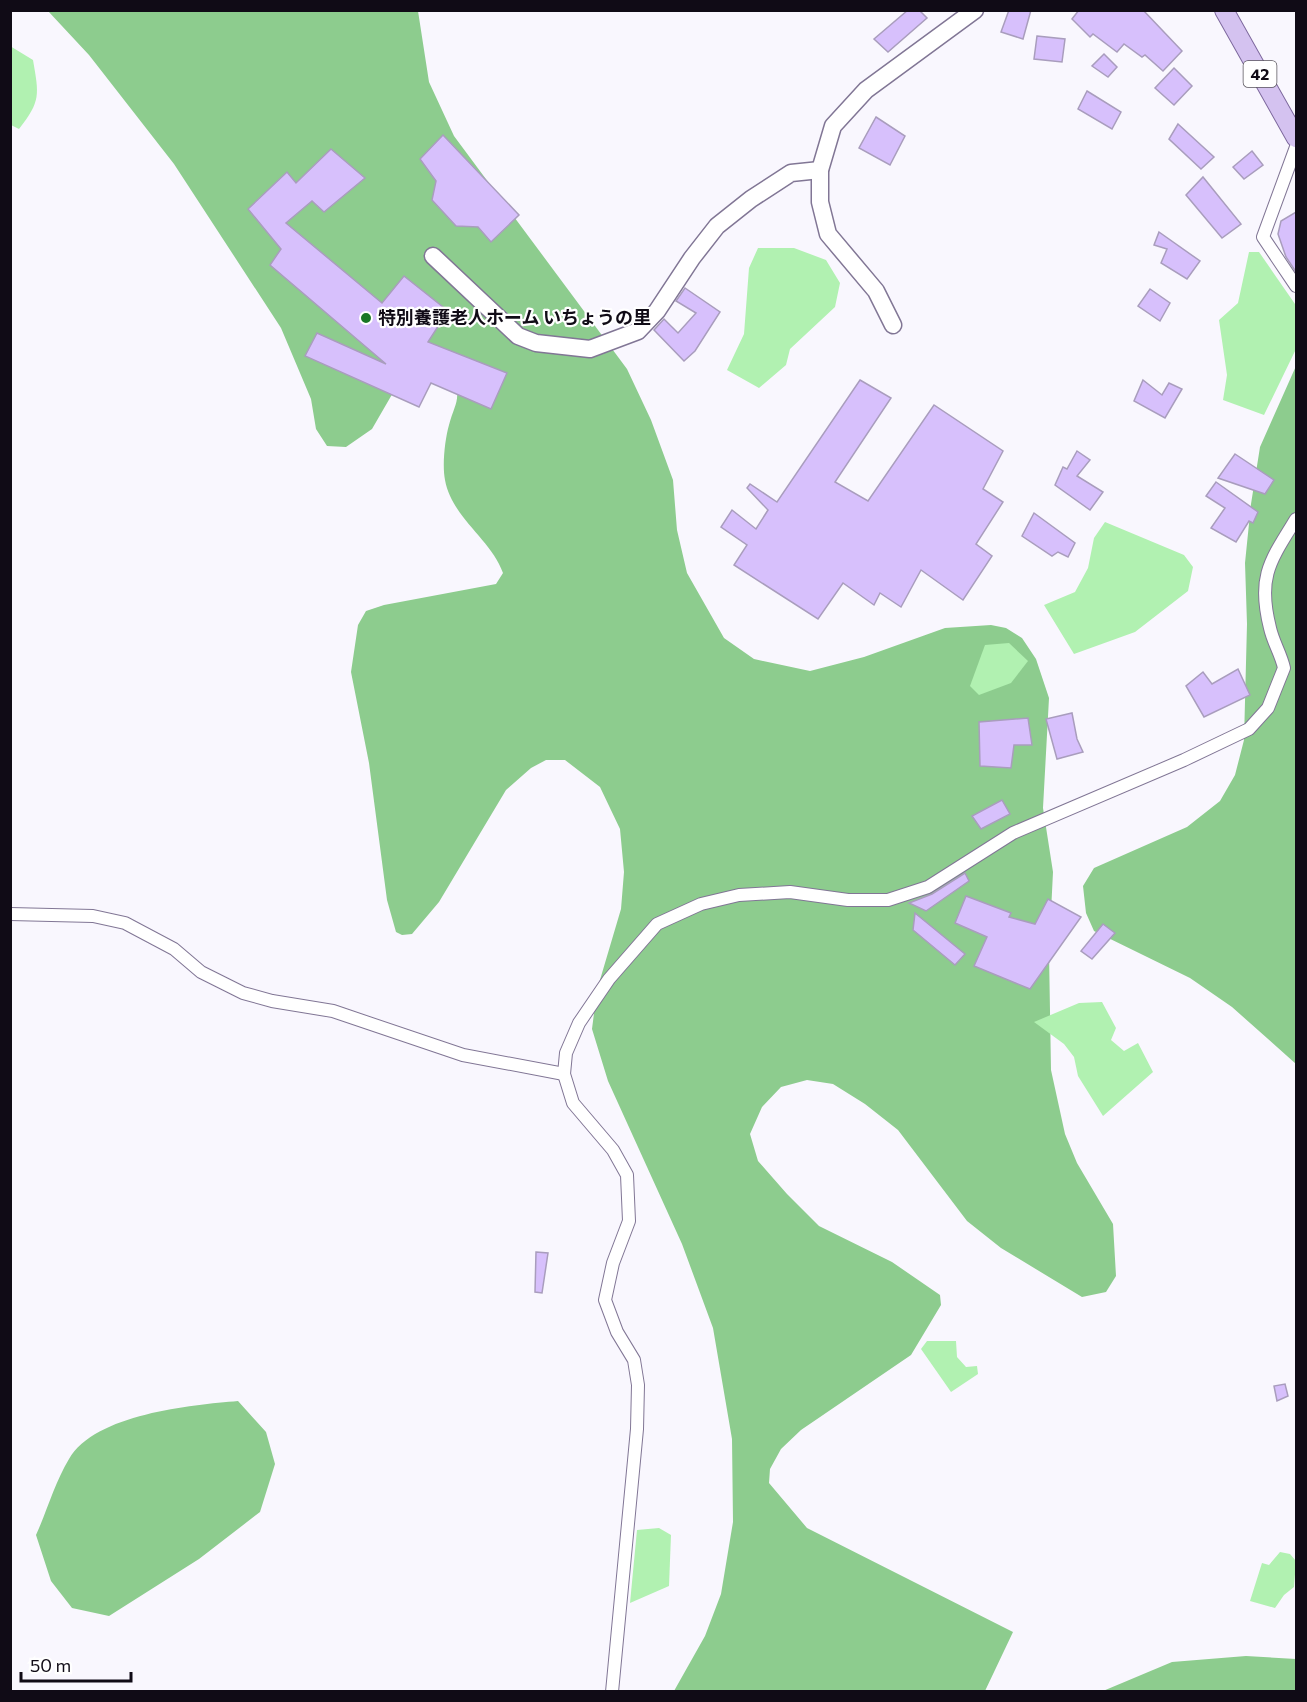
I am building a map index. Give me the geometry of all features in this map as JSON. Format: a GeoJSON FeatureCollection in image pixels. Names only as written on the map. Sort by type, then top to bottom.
{"type":"FeatureCollection","features":[{"type":"Feature","properties":{"kind":"main road","name":"42"},"geometry":{"type":"LineString","coordinates":[[1224,10],[1296,138]]}},
{"type":"Feature","properties":{"kind":"street"},"geometry":{"type":"LineString","coordinates":[[892,326],[876,291],[828,234],[820,202],[820,170],[833,126],[866,90],[975,10]]}},
{"type":"Feature","properties":{"kind":"street"},"geometry":{"type":"LineString","coordinates":[[1296,147],[1263,237],[1296,286]]}},
{"type":"Feature","properties":{"kind":"street"},"geometry":{"type":"LineString","coordinates":[[433,256],[518,336],[536,343],[590,349],[638,332],[657,311],[692,258],[717,226],[751,199],[792,173],[820,170]]}},
{"type":"Feature","properties":{"kind":"street"},"geometry":{"type":"LineString","coordinates":[[612,1692],[637,1429],[638,1385],[634,1360],[617,1332],[605,1300],[614,1263],[629,1221],[627,1175],[613,1150],[573,1103],[564,1074],[566,1053],[579,1023],[609,979],[657,924],[701,903],[739,895],[790,892],[848,900],[888,900],[928,887],[1012,833],[1184,760],[1249,729],[1268,708],[1284,668],[1270,631],[1264,602],[1265,574],[1296,519]]}},
{"type":"Feature","properties":{"kind":"street"},"geometry":{"type":"LineString","coordinates":[[10,914],[93,916],[125,923],[174,949],[201,972],[243,993],[333,1011],[463,1055],[564,1074]]}},
{"type":"Feature","properties":{"kind":"shaded area"},"geometry":{"type":"Polygon","coordinates":[[[48,11],[418,11],[429,82],[454,136],[627,369],[651,420],[673,480],[677,530],[687,573],[724,638],[754,659],[810,671],[864,657],[945,628],[991,625],[1006,628],[1022,638],[1036,659],[1049,698],[1043,808],[1053,872],[1049,952],[1051,1070],[1065,1134],[1077,1163],[1113,1224],[1116,1276],[1106,1292],[1082,1297],[1001,1248],[967,1221],[898,1130],[865,1104],[833,1084],[807,1080],[781,1087],[762,1107],[750,1134],[758,1161],[819,1226],[892,1262],[940,1295],[941,1305],[911,1355],[801,1430],[781,1449],[770,1469],[769,1483],[807,1528],[1013,1632],[985,1691],[674,1691],[705,1636],[721,1594],[733,1522],[732,1439],[713,1328],[682,1244],[608,1081],[592,1029],[597,990],[621,909],[624,872],[620,829],[600,787],[565,760],[546,760],[531,768],[506,790],[439,902],[412,934],[402,935],[396,932],[387,900],[369,763],[351,672],[358,625],[366,611],[384,605],[496,584],[503,573],[490,549],[455,506],[445,480],[445,445],[457,399],[454,381],[449,373],[394,391],[372,429],[346,447],[327,446],[316,429],[311,399],[281,328],[174,164],[89,55],[48,11]]]}},
{"type":"Feature","properties":{"kind":"shaded area"},"geometry":{"type":"Polygon","coordinates":[[[10,46],[33,60],[37,90],[35,104],[19,129],[11,125],[10,46]]]}},
{"type":"Feature","properties":{"kind":"shaded area"},"geometry":{"type":"Polygon","coordinates":[[[758,248],[794,248],[826,260],[840,283],[835,307],[790,349],[786,365],[759,388],[727,370],[744,334],[749,268],[758,248]]]}},
{"type":"Feature","properties":{"kind":"shaded area"},"geometry":{"type":"Polygon","coordinates":[[[1249,252],[1259,252],[1295,304],[1296,349],[1264,415],[1223,400],[1227,375],[1219,320],[1238,303],[1249,252]]]}},
{"type":"Feature","properties":{"kind":"shaded area"},"geometry":{"type":"Polygon","coordinates":[[[1296,366],[1296,1064],[1232,1007],[1190,978],[1094,931],[1086,913],[1083,886],[1094,868],[1187,827],[1220,801],[1235,775],[1244,740],[1247,624],[1245,563],[1251,504],[1260,447],[1296,366]]]}},
{"type":"Feature","properties":{"kind":"shaded area"},"geometry":{"type":"Polygon","coordinates":[[[1105,522],[1184,555],[1193,567],[1188,591],[1135,632],[1074,654],[1044,605],[1075,592],[1088,568],[1094,538],[1105,522]]]}},
{"type":"Feature","properties":{"kind":"shaded area"},"geometry":{"type":"Polygon","coordinates":[[[1009,643],[1028,661],[1011,683],[979,695],[970,686],[985,645],[1009,643]]]}},
{"type":"Feature","properties":{"kind":"shaded area"},"geometry":{"type":"Polygon","coordinates":[[[1102,1002],[1116,1028],[1111,1040],[1124,1051],[1138,1043],[1153,1072],[1103,1116],[1078,1076],[1074,1057],[1064,1044],[1034,1022],[1079,1003],[1102,1002]]]}},
{"type":"Feature","properties":{"kind":"shaded area"},"geometry":{"type":"Polygon","coordinates":[[[927,1341],[956,1341],[957,1357],[966,1367],[977,1366],[978,1374],[951,1392],[921,1349],[927,1341]]]}},
{"type":"Feature","properties":{"kind":"shaded area"},"geometry":{"type":"Polygon","coordinates":[[[238,1401],[266,1432],[275,1464],[260,1512],[199,1559],[109,1616],[72,1608],[51,1581],[36,1535],[59,1477],[69,1459],[82,1444],[100,1432],[122,1422],[171,1409],[238,1401]]]}},
{"type":"Feature","properties":{"kind":"shaded area"},"geometry":{"type":"Polygon","coordinates":[[[659,1528],[671,1535],[669,1586],[630,1603],[637,1530],[659,1528]]]}},
{"type":"Feature","properties":{"kind":"shaded area"},"geometry":{"type":"Polygon","coordinates":[[[1280,1552],[1290,1554],[1296,1561],[1294,1587],[1284,1595],[1275,1608],[1250,1601],[1262,1563],[1269,1565],[1280,1552]]]}},
{"type":"Feature","properties":{"kind":"shaded area"},"geometry":{"type":"Polygon","coordinates":[[[1246,1656],[1296,1659],[1296,1691],[1103,1691],[1172,1662],[1246,1656]]]}},
{"type":"Feature","properties":{"kind":"building"},"geometry":{"type":"Polygon","coordinates":[[[908,10],[919,10],[927,18],[888,52],[874,39],[908,10]]]}},
{"type":"Feature","properties":{"kind":"building"},"geometry":{"type":"Polygon","coordinates":[[[1009,10],[1031,10],[1023,39],[1001,32],[1009,10]]]}},
{"type":"Feature","properties":{"kind":"building"},"geometry":{"type":"Polygon","coordinates":[[[1079,10],[1143,10],[1182,51],[1163,71],[1145,55],[1142,57],[1124,44],[1117,52],[1093,34],[1090,37],[1072,19],[1079,10]]]}},
{"type":"Feature","properties":{"kind":"building"},"geometry":{"type":"Polygon","coordinates":[[[1037,36],[1065,39],[1062,62],[1034,59],[1037,36]]]}},
{"type":"Feature","properties":{"kind":"building"},"geometry":{"type":"Polygon","coordinates":[[[1104,54],[1117,67],[1108,77],[1092,66],[1104,54]]]}},
{"type":"Feature","properties":{"kind":"building"},"geometry":{"type":"Polygon","coordinates":[[[1174,68],[1192,86],[1174,105],[1155,88],[1174,68]]]}},
{"type":"Feature","properties":{"kind":"building"},"geometry":{"type":"Polygon","coordinates":[[[1087,91],[1121,112],[1112,129],[1078,109],[1087,91]]]}},
{"type":"Feature","properties":{"kind":"building"},"geometry":{"type":"Polygon","coordinates":[[[876,117],[905,136],[890,165],[859,148],[876,117]]]}},
{"type":"Feature","properties":{"kind":"building"},"geometry":{"type":"Polygon","coordinates":[[[1178,124],[1214,157],[1201,169],[1169,139],[1178,124]]]}},
{"type":"Feature","properties":{"kind":"building"},"geometry":{"type":"Polygon","coordinates":[[[443,135],[519,215],[491,242],[478,227],[456,226],[432,200],[436,181],[420,159],[443,135]]]}},
{"type":"Feature","properties":{"kind":"building","name":"特別養護老人ホーム いちょうの里"},"geometry":{"type":"Polygon","coordinates":[[[331,149],[365,178],[324,212],[312,201],[286,223],[382,303],[404,276],[448,311],[428,342],[507,373],[491,409],[431,383],[419,407],[305,356],[317,333],[386,364],[270,265],[281,249],[248,209],[287,172],[296,183],[331,149]]]}},
{"type":"Feature","properties":{"kind":"building"},"geometry":{"type":"Polygon","coordinates":[[[1252,151],[1263,165],[1244,179],[1233,167],[1252,151]]]}},
{"type":"Feature","properties":{"kind":"building"},"geometry":{"type":"Polygon","coordinates":[[[1203,177],[1241,224],[1222,238],[1186,195],[1203,177]]]}},
{"type":"Feature","properties":{"kind":"building"},"geometry":{"type":"Polygon","coordinates":[[[1296,212],[1296,272],[1286,257],[1278,234],[1281,221],[1296,212]]]}},
{"type":"Feature","properties":{"kind":"building"},"geometry":{"type":"Polygon","coordinates":[[[1159,232],[1200,261],[1187,279],[1161,263],[1167,249],[1154,245],[1159,232]]]}},
{"type":"Feature","properties":{"kind":"building"},"geometry":{"type":"Polygon","coordinates":[[[685,288],[720,312],[695,351],[684,361],[654,330],[664,319],[678,333],[696,313],[676,301],[685,288]]]}},
{"type":"Feature","properties":{"kind":"building"},"geometry":{"type":"Polygon","coordinates":[[[1150,289],[1170,303],[1160,321],[1138,306],[1150,289]]]}},
{"type":"Feature","properties":{"kind":"building"},"geometry":{"type":"Polygon","coordinates":[[[860,380],[891,398],[835,482],[868,501],[934,405],[1003,451],[983,489],[1003,502],[976,544],[992,556],[963,600],[921,570],[901,607],[880,593],[874,605],[843,583],[818,619],[734,565],[747,545],[721,527],[732,510],[756,529],[768,510],[747,488],[750,484],[777,502],[860,380]]]}},
{"type":"Feature","properties":{"kind":"building"},"geometry":{"type":"Polygon","coordinates":[[[1143,380],[1162,395],[1169,383],[1182,389],[1165,418],[1134,401],[1143,380]]]}},
{"type":"Feature","properties":{"kind":"building"},"geometry":{"type":"Polygon","coordinates":[[[1077,451],[1090,460],[1077,476],[1103,492],[1090,510],[1055,485],[1063,467],[1067,469],[1077,451]]]}},
{"type":"Feature","properties":{"kind":"building"},"geometry":{"type":"Polygon","coordinates":[[[1235,454],[1274,480],[1265,494],[1218,478],[1235,454]]]}},
{"type":"Feature","properties":{"kind":"building"},"geometry":{"type":"Polygon","coordinates":[[[1216,482],[1258,512],[1253,523],[1249,521],[1236,542],[1211,528],[1225,508],[1206,496],[1216,482]]]}},
{"type":"Feature","properties":{"kind":"building"},"geometry":{"type":"Polygon","coordinates":[[[1034,513],[1075,543],[1068,557],[1058,552],[1052,556],[1022,536],[1034,513]]]}},
{"type":"Feature","properties":{"kind":"building"},"geometry":{"type":"Polygon","coordinates":[[[1238,669],[1250,695],[1204,717],[1186,686],[1203,672],[1212,684],[1238,669]]]}},
{"type":"Feature","properties":{"kind":"building"},"geometry":{"type":"Polygon","coordinates":[[[1072,713],[1077,739],[1083,752],[1057,759],[1046,719],[1072,713]]]}},
{"type":"Feature","properties":{"kind":"building"},"geometry":{"type":"Polygon","coordinates":[[[1028,718],[1032,745],[1014,745],[1011,768],[980,766],[979,722],[1028,718]]]}},
{"type":"Feature","properties":{"kind":"building"},"geometry":{"type":"Polygon","coordinates":[[[1002,800],[1010,814],[981,829],[972,816],[1002,800]]]}},
{"type":"Feature","properties":{"kind":"building"},"geometry":{"type":"Polygon","coordinates":[[[965,873],[969,881],[926,911],[909,903],[932,894],[965,873]]]}},
{"type":"Feature","properties":{"kind":"building"},"geometry":{"type":"Polygon","coordinates":[[[966,896],[1011,913],[1009,917],[1035,924],[1048,899],[1081,917],[1030,989],[974,966],[987,937],[955,923],[966,896]]]}},
{"type":"Feature","properties":{"kind":"building"},"geometry":{"type":"Polygon","coordinates":[[[915,913],[965,954],[955,965],[913,930],[915,913]]]}},
{"type":"Feature","properties":{"kind":"building"},"geometry":{"type":"Polygon","coordinates":[[[1103,924],[1115,933],[1092,959],[1081,951],[1103,924]]]}},
{"type":"Feature","properties":{"kind":"building"},"geometry":{"type":"Polygon","coordinates":[[[536,1252],[548,1253],[542,1293],[535,1292],[536,1252]]]}},
{"type":"Feature","properties":{"kind":"building"},"geometry":{"type":"Polygon","coordinates":[[[1285,1384],[1288,1396],[1277,1401],[1274,1386],[1285,1384]]]}},
{"type":"Feature","properties":{"kind":"place","name":"特別養護老人ホーム いちょうの里"},"geometry":{"type":"Point","coordinates":[366,318]}}]}
